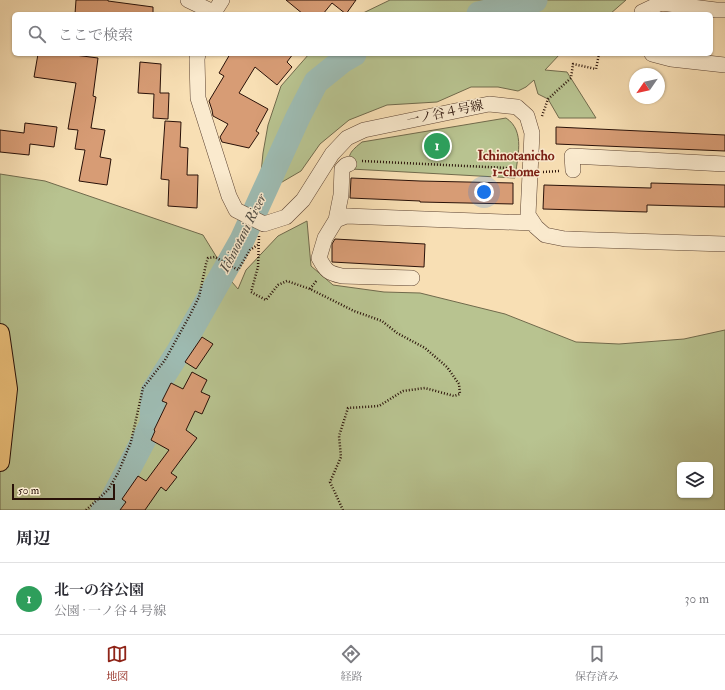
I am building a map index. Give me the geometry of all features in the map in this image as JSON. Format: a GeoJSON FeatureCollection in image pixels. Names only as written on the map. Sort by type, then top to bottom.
{"type":"FeatureCollection","features":[{"type":"Feature","properties":{"kind":"main road"},"geometry":{"type":"LineString","coordinates":[[0,333],[8,389],[0,462]]}},
{"type":"Feature","properties":{"kind":"street"},"geometry":{"type":"LineString","coordinates":[[188,0],[216,9]]}},
{"type":"Feature","properties":{"kind":"street"},"geometry":{"type":"LineString","coordinates":[[642,12],[661,3],[725,10]]}},
{"type":"Feature","properties":{"kind":"street"},"geometry":{"type":"LineString","coordinates":[[198,56],[198,98],[229,196],[236,210],[262,228]]}},
{"type":"Feature","properties":{"kind":"street"},"geometry":{"type":"LineString","coordinates":[[660,56],[671,59],[725,65]]}},
{"type":"Feature","properties":{"kind":"street","name":"一ノ谷４号線"},"geometry":{"type":"LineString","coordinates":[[262,228],[286,217],[303,200],[332,154],[346,138],[364,130],[489,104],[517,107],[527,116],[532,133],[528,215],[545,236],[565,239],[725,244]]}},
{"type":"Feature","properties":{"kind":"street"},"geometry":{"type":"LineString","coordinates":[[572,170],[572,156],[725,164]]}},
{"type":"Feature","properties":{"kind":"street"},"geometry":{"type":"LineString","coordinates":[[349,164],[346,164],[342,169],[341,195],[336,220],[325,238],[319,258],[325,269],[331,274],[342,276],[412,278]]}},
{"type":"Feature","properties":{"kind":"street"},"geometry":{"type":"LineString","coordinates":[[336,220],[346,216],[534,223]]}},
{"type":"Feature","properties":{"kind":"path"},"geometry":{"type":"LineString","coordinates":[[542,118],[548,99],[571,78],[573,64],[596,69],[599,56]]}},
{"type":"Feature","properties":{"kind":"path"},"geometry":{"type":"LineString","coordinates":[[349,164],[356,160],[508,168],[520,172]]}},
{"type":"Feature","properties":{"kind":"path"},"geometry":{"type":"LineString","coordinates":[[541,172],[572,170]]}},
{"type":"Feature","properties":{"kind":"path"},"geometry":{"type":"LineString","coordinates":[[262,228],[259,244],[258,267],[251,292],[266,300],[278,285],[287,281],[310,289],[354,311],[382,321],[397,333],[425,348],[447,367],[459,384],[460,394],[454,396],[425,388],[403,391],[379,406],[348,408],[339,436],[341,458],[330,482],[342,510]]}},
{"type":"Feature","properties":{"kind":"path"},"geometry":{"type":"LineString","coordinates":[[86,510],[108,490],[118,473],[131,442],[143,388],[165,360],[199,297],[208,258],[215,257],[238,270],[250,250],[259,244]]}},
{"type":"Feature","properties":{"kind":"green space"},"geometry":{"type":"Polygon","coordinates":[[[390,0],[626,0],[612,12],[365,12],[390,0]]]}},
{"type":"Feature","properties":{"kind":"green space"},"geometry":{"type":"Polygon","coordinates":[[[307,56],[558,56],[545,70],[567,72],[596,118],[559,118],[548,99],[538,94],[534,80],[526,87],[518,91],[498,87],[471,87],[437,102],[387,105],[349,120],[320,144],[301,171],[277,185],[261,173],[268,125],[281,86],[307,56]]]}},
{"type":"Feature","properties":{"kind":"green space"},"geometry":{"type":"Polygon","coordinates":[[[506,118],[512,123],[518,137],[519,145],[515,178],[351,169],[349,160],[350,154],[362,142],[506,118]]]}},
{"type":"Feature","properties":{"kind":"green space"},"geometry":{"type":"Polygon","coordinates":[[[0,174],[45,181],[203,235],[232,282],[238,289],[246,270],[278,236],[307,221],[311,266],[333,285],[384,292],[420,293],[505,314],[576,342],[619,344],[684,339],[725,330],[725,510],[0,510],[0,174]]]}},
{"type":"Feature","properties":{"kind":"building"},"geometry":{"type":"Polygon","coordinates":[[[76,0],[108,0],[153,7],[153,12],[75,12],[76,0]]]}},
{"type":"Feature","properties":{"kind":"building"},"geometry":{"type":"Polygon","coordinates":[[[286,0],[356,0],[347,12],[343,12],[332,3],[325,12],[301,12],[286,0]]]}},
{"type":"Feature","properties":{"kind":"building"},"geometry":{"type":"Polygon","coordinates":[[[38,56],[82,56],[98,58],[93,96],[96,97],[91,128],[105,130],[100,157],[111,159],[107,185],[79,181],[85,150],[75,149],[78,130],[68,129],[76,83],[34,77],[38,56]]]}},
{"type":"Feature","properties":{"kind":"building"},"geometry":{"type":"Polygon","coordinates":[[[229,56],[292,56],[287,62],[292,67],[277,85],[255,67],[239,93],[268,109],[256,131],[259,133],[249,148],[222,142],[220,137],[228,124],[213,116],[209,101],[224,76],[219,73],[229,56]]]}},
{"type":"Feature","properties":{"kind":"building"},"geometry":{"type":"Polygon","coordinates":[[[140,62],[161,64],[160,93],[169,93],[168,119],[153,118],[154,94],[138,93],[140,62]]]}},
{"type":"Feature","properties":{"kind":"building"},"geometry":{"type":"Polygon","coordinates":[[[165,121],[181,122],[180,147],[188,148],[187,175],[198,175],[197,208],[168,206],[169,180],[161,179],[165,121]]]}},
{"type":"Feature","properties":{"kind":"building"},"geometry":{"type":"Polygon","coordinates":[[[25,123],[57,127],[54,147],[30,144],[29,155],[0,152],[0,130],[24,133],[25,123]]]}},
{"type":"Feature","properties":{"kind":"building"},"geometry":{"type":"Polygon","coordinates":[[[556,127],[725,135],[725,151],[556,144],[556,127]]]}},
{"type":"Feature","properties":{"kind":"building"},"geometry":{"type":"Polygon","coordinates":[[[351,178],[513,183],[513,204],[420,202],[350,198],[351,178]]]}},
{"type":"Feature","properties":{"kind":"building"},"geometry":{"type":"Polygon","coordinates":[[[651,183],[725,185],[725,207],[647,205],[647,212],[543,209],[544,185],[651,188],[651,183]]]}},
{"type":"Feature","properties":{"kind":"building"},"geometry":{"type":"Polygon","coordinates":[[[335,239],[425,244],[424,267],[332,262],[332,244],[335,239]]]}},
{"type":"Feature","properties":{"kind":"building"},"geometry":{"type":"Polygon","coordinates":[[[202,337],[213,344],[196,369],[185,362],[202,337]]]}},
{"type":"Feature","properties":{"kind":"building"},"geometry":{"type":"Polygon","coordinates":[[[192,372],[207,380],[201,392],[210,396],[202,414],[195,411],[186,430],[197,438],[171,473],[177,477],[166,491],[161,487],[145,510],[120,510],[126,502],[122,499],[138,476],[146,481],[169,450],[151,440],[155,431],[154,430],[167,403],[162,401],[171,383],[183,389],[192,372]]]}},
{"type":"Feature","properties":{"kind":"waterway","name":"Ichinotani River"},"geometry":{"type":"LineString","coordinates":[[487,12],[535,0]]}},
{"type":"Feature","properties":{"kind":"waterway","name":"Ichinotani River"},"geometry":{"type":"LineString","coordinates":[[103,510],[110,504],[152,424],[153,392],[179,351],[242,240],[298,117],[316,82],[351,56]]}},
{"type":"Feature","properties":{"kind":"place","name":"北一の谷公園"},"geometry":{"type":"Point","coordinates":[437,146]}},
{"type":"Feature","properties":{"kind":"district","name":"Ichinotanicho 1-chome"},"geometry":{"type":"Point","coordinates":[516,164]}}]}
